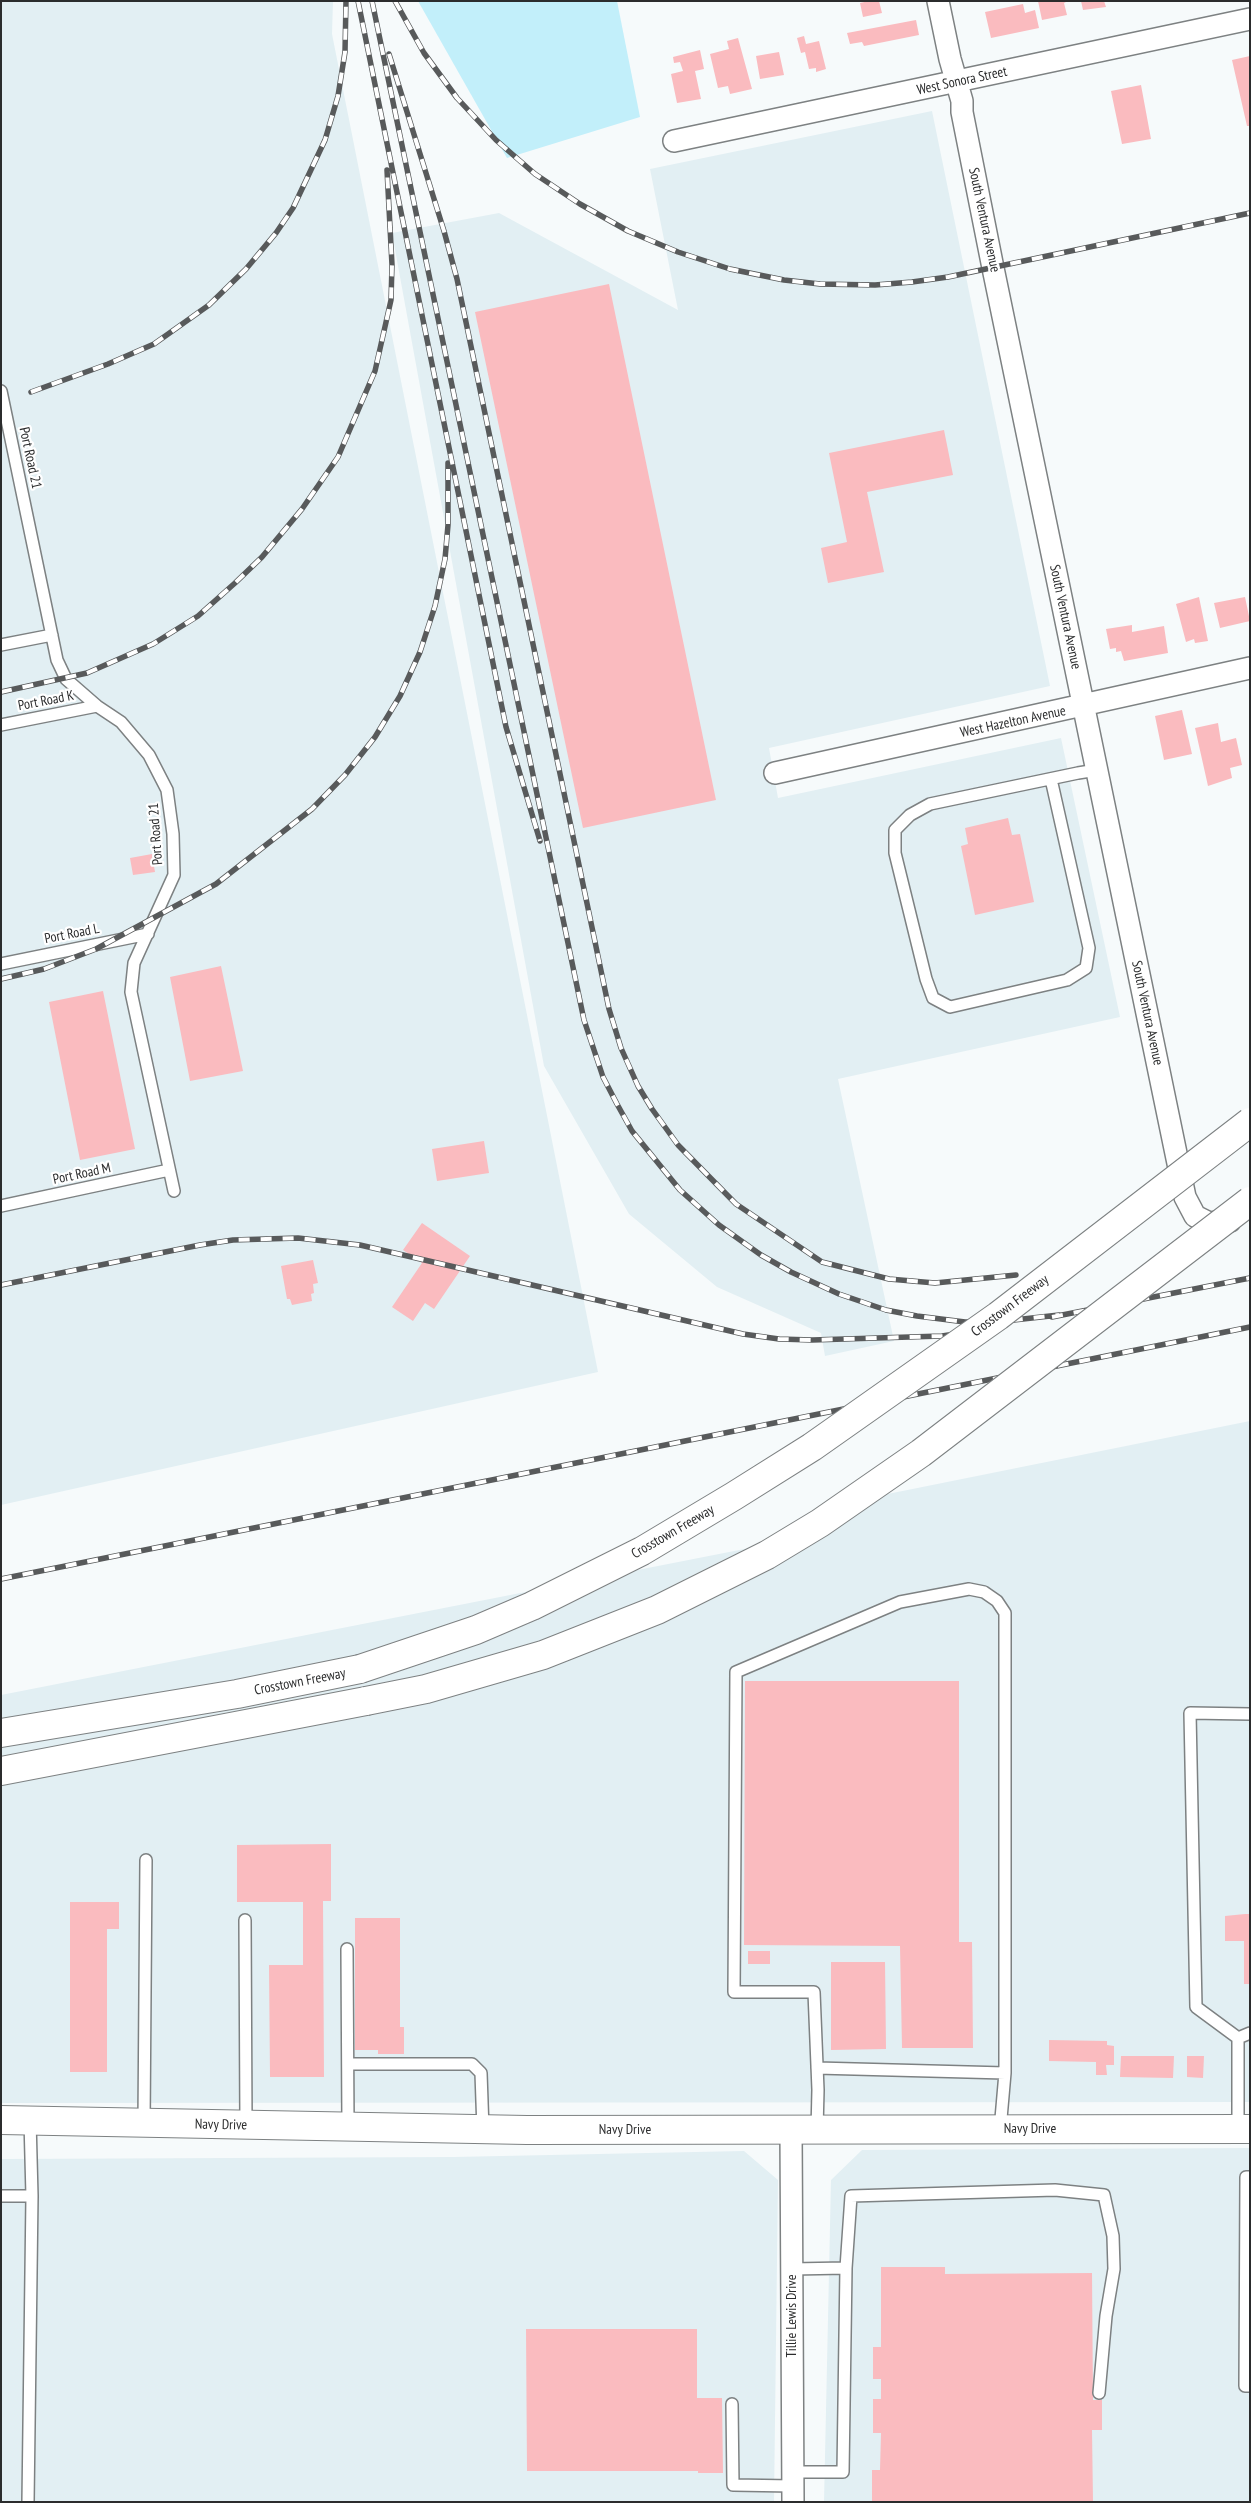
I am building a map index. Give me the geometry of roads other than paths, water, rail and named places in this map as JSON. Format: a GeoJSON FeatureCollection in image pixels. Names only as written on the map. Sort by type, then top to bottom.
{"type":"FeatureCollection","features":[{"type":"Feature","properties":{"kind":"main road","name":"Crosstown Freeway"},"geometry":{"type":"LineString","coordinates":[[1,1733],[237,1694],[360,1669],[476,1630],[588,1580],[773,1473],[998,1316],[1250,1122]]}},
{"type":"Feature","properties":{"kind":"main road"},"geometry":{"type":"LineString","coordinates":[[1,1771],[366,1701],[442,1684],[543,1655],[657,1610],[767,1555],[827,1518],[914,1458],[1250,1201]]}},
{"type":"Feature","properties":{"kind":"main road","name":"Navy Drive"},"geometry":{"type":"LineString","coordinates":[[1,2120],[483,2130],[1244,2129]]}},
{"type":"Feature","properties":{"kind":"street","name":"South Ventura Avenue"},"geometry":{"type":"LineString","coordinates":[[938,1],[957,83],[1186,1197],[1195,1216],[1208,1223],[1250,1218]]}},
{"type":"Feature","properties":{"kind":"street","name":"West Sonora Street"},"geometry":{"type":"LineString","coordinates":[[674,141],[957,83],[1250,19]]}},
{"type":"Feature","properties":{"kind":"street","name":"West Hazelton Avenue"},"geometry":{"type":"LineString","coordinates":[[775,773],[1084,707],[1250,668]]}},
{"type":"Feature","properties":{"kind":"street","name":"Tillie Lewis Drive"},"geometry":{"type":"LineString","coordinates":[[793,2486],[792,2270],[804,2130]]}},
{"type":"Feature","properties":{"kind":"lane","name":"Port Road 21"},"geometry":{"type":"LineString","coordinates":[[1,391],[57,660],[66,679],[97,706],[120,722],[149,755],[167,790],[173,834],[174,874],[134,963],[131,992],[174,1191]]}},
{"type":"Feature","properties":{"kind":"lane"},"geometry":{"type":"LineString","coordinates":[[1,645],[52,635]]}},
{"type":"Feature","properties":{"kind":"lane","name":"Port Road K"},"geometry":{"type":"LineString","coordinates":[[1,725],[97,706]]}},
{"type":"Feature","properties":{"kind":"lane"},"geometry":{"type":"LineString","coordinates":[[1051,779],[1089,948],[1086,968],[1067,980],[950,1007],[933,998],[926,979],[895,853],[895,830],[910,815],[930,804],[1051,779],[1097,770]]}},
{"type":"Feature","properties":{"kind":"lane","name":"Port Road L"},"geometry":{"type":"LineString","coordinates":[[1,964],[148,934]]}},
{"type":"Feature","properties":{"kind":"lane","name":"Port Road M"},"geometry":{"type":"LineString","coordinates":[[1,1206],[169,1170]]}},
{"type":"Feature","properties":{"kind":"lane"},"geometry":{"type":"LineString","coordinates":[[804,2130],[818,2090],[814,1992],[734,1992],[736,1672],[900,1602],[969,1589],[984,1592],[997,1601],[1005,1613],[1005,2072],[1000,2130]]}},
{"type":"Feature","properties":{"kind":"lane"},"geometry":{"type":"LineString","coordinates":[[1244,2129],[1238,2038],[1196,2007],[1190,1713],[1250,1714]]}},
{"type":"Feature","properties":{"kind":"lane"},"geometry":{"type":"LineString","coordinates":[[144,2123],[146,1860]]}},
{"type":"Feature","properties":{"kind":"lane"},"geometry":{"type":"LineString","coordinates":[[245,1920],[246,2125]]}},
{"type":"Feature","properties":{"kind":"lane"},"geometry":{"type":"LineString","coordinates":[[347,1949],[348,2127]]}},
{"type":"Feature","properties":{"kind":"lane"},"geometry":{"type":"LineString","coordinates":[[1238,2038],[1250,2033]]}},
{"type":"Feature","properties":{"kind":"lane"},"geometry":{"type":"LineString","coordinates":[[348,2064],[472,2064],[482,2072],[483,2130]]}},
{"type":"Feature","properties":{"kind":"lane"},"geometry":{"type":"LineString","coordinates":[[817,2068],[1005,2072]]}},
{"type":"Feature","properties":{"kind":"lane"},"geometry":{"type":"LineString","coordinates":[[28,2502],[32,2196],[30,2120]]}},
{"type":"Feature","properties":{"kind":"lane"},"geometry":{"type":"LineString","coordinates":[[1250,2176],[1246,2177],[1245,2386],[1250,2386]]}},
{"type":"Feature","properties":{"kind":"lane"},"geometry":{"type":"LineString","coordinates":[[732,2404],[733,2485],[793,2486],[843,2472],[846,2268],[851,2196],[1055,2190],[1104,2195],[1113,2236],[1114,2270],[1106,2316],[1099,2393]]}},
{"type":"Feature","properties":{"kind":"lane"},"geometry":{"type":"LineString","coordinates":[[1,2196],[32,2196]]}},
{"type":"Feature","properties":{"kind":"lane"},"geometry":{"type":"LineString","coordinates":[[792,2270],[846,2268]]}},
{"type":"Feature","properties":{"kind":"railway"},"geometry":{"type":"LineString","coordinates":[[31,392],[108,364],[154,344],[209,305],[246,269],[276,233],[293,208],[325,140],[338,96],[345,52],[346,1]]}},
{"type":"Feature","properties":{"kind":"railway"},"geometry":{"type":"LineString","coordinates":[[358,1],[506,727],[540,841]]}},
{"type":"Feature","properties":{"kind":"railway"},"geometry":{"type":"LineString","coordinates":[[372,1],[584,1020],[603,1077],[617,1104],[632,1131],[680,1190],[719,1225],[761,1255],[791,1272],[839,1294],[886,1310],[917,1316],[965,1322],[996,1322],[1059,1315]]}},
{"type":"Feature","properties":{"kind":"railway"},"geometry":{"type":"LineString","coordinates":[[395,1],[424,53],[457,98],[496,140],[535,174],[580,204],[628,231],[678,252],[730,269],[784,280],[820,284],[875,285],[912,282],[948,277],[1250,213]]}},
{"type":"Feature","properties":{"kind":"railway"},"geometry":{"type":"LineString","coordinates":[[389,54],[457,279],[609,1009],[621,1048],[638,1086],[678,1145],[736,1204],[822,1262],[889,1279],[935,1283],[1016,1275]]}},
{"type":"Feature","properties":{"kind":"railway"},"geometry":{"type":"LineString","coordinates":[[1,692],[87,673],[153,644],[198,616],[235,583],[262,557],[302,509],[338,457],[375,371],[391,300],[392,265],[387,170]]}},
{"type":"Feature","properties":{"kind":"railway"},"geometry":{"type":"LineString","coordinates":[[1,979],[44,969],[96,949],[216,884],[312,809],[345,775],[375,737],[400,696],[420,652],[435,606],[445,559],[448,525],[448,463]]}},
{"type":"Feature","properties":{"kind":"railway"},"geometry":{"type":"LineString","coordinates":[[1,1285],[200,1245],[233,1240],[298,1238],[360,1245],[743,1334],[779,1339],[812,1340],[942,1336],[1000,1327]]}},
{"type":"Feature","properties":{"kind":"railway"},"geometry":{"type":"LineString","coordinates":[[1052,1317],[1250,1278]]}},
{"type":"Feature","properties":{"kind":"railway"},"geometry":{"type":"LineString","coordinates":[[1,1579],[1250,1327]]}}]}
